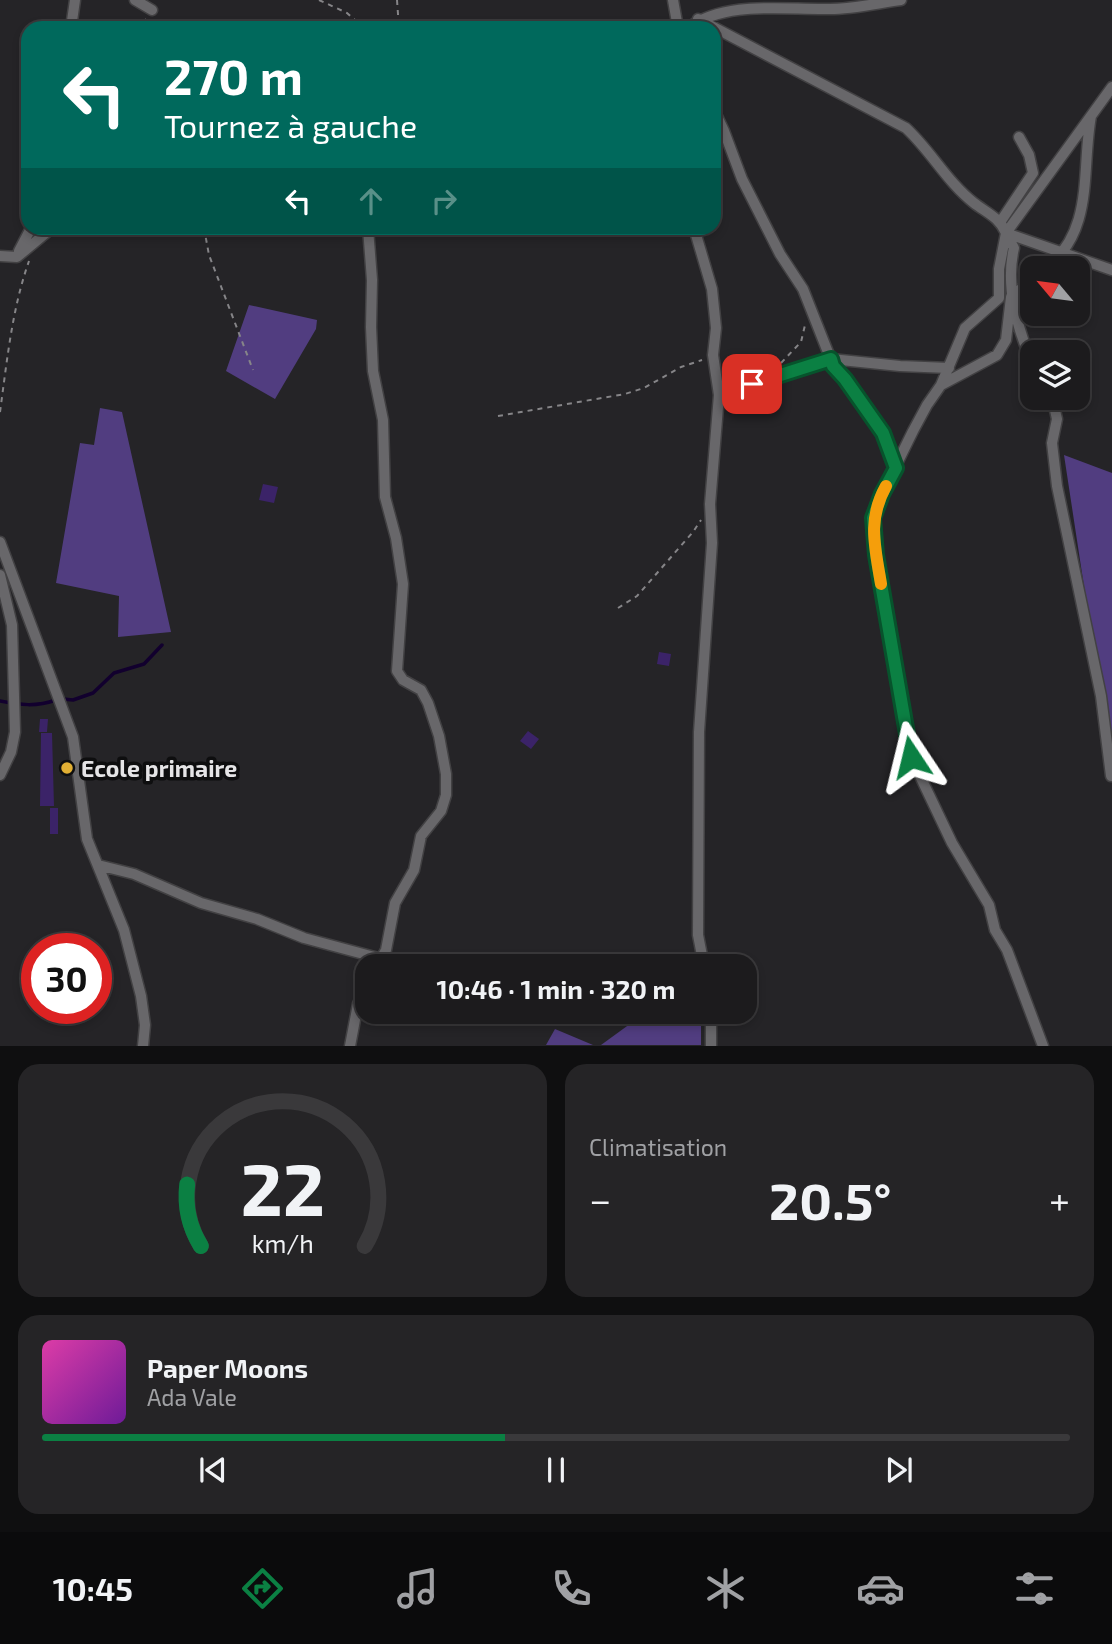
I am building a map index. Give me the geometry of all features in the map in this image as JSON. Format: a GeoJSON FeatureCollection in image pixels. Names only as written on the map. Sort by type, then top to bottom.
{"type":"FeatureCollection","features":[{"type":"Feature","properties":{"kind":"street"},"geometry":{"type":"LineString","coordinates":[[72,21],[75,0]]}},
{"type":"Feature","properties":{"kind":"street"},"geometry":{"type":"LineString","coordinates":[[135,0],[152,10]]}},
{"type":"Feature","properties":{"kind":"street"},"geometry":{"type":"LineString","coordinates":[[673,0],[677,21]]}},
{"type":"Feature","properties":{"kind":"street"},"geometry":{"type":"LineString","coordinates":[[698,19],[714,11],[738,7],[831,9],[901,0]]}},
{"type":"Feature","properties":{"kind":"street"},"geometry":{"type":"LineString","coordinates":[[698,19],[702,21]]}},
{"type":"Feature","properties":{"kind":"street"},"geometry":{"type":"LineString","coordinates":[[721,31],[906,128],[947,177],[973,202],[1001,221],[1014,248],[1010,266],[1011,298],[1006,340],[997,355],[941,385]]}},
{"type":"Feature","properties":{"kind":"street"},"geometry":{"type":"LineString","coordinates":[[1043,1045],[1007,950],[995,930],[989,905],[952,843],[911,757],[876,555],[873,518],[882,494],[927,405],[941,385],[965,328],[999,298],[999,269],[1006,233],[1112,87]]}},
{"type":"Feature","properties":{"kind":"street"},"geometry":{"type":"LineString","coordinates":[[1060,256],[1080,218],[1086,187],[1087,141],[1092,114]]}},
{"type":"Feature","properties":{"kind":"street"},"geometry":{"type":"LineString","coordinates":[[721,125],[741,179],[780,254],[803,289],[833,366],[883,433],[896,468]]}},
{"type":"Feature","properties":{"kind":"street"},"geometry":{"type":"LineString","coordinates":[[1001,221],[1033,173],[1029,155],[1019,137]]}},
{"type":"Feature","properties":{"kind":"street"},"geometry":{"type":"LineString","coordinates":[[1006,233],[1112,270]]}},
{"type":"Feature","properties":{"kind":"street"},"geometry":{"type":"LineString","coordinates":[[16,257],[27,235]]}},
{"type":"Feature","properties":{"kind":"street"},"geometry":{"type":"LineString","coordinates":[[0,256],[16,257],[43,235]]}},
{"type":"Feature","properties":{"kind":"street"},"geometry":{"type":"LineString","coordinates":[[369,235],[373,371],[383,420],[385,497],[396,538],[403,584],[397,670],[403,680],[421,690],[428,703],[439,736],[446,774],[446,795],[441,811],[421,836],[414,870],[396,903],[385,954]]}},
{"type":"Feature","properties":{"kind":"street"},"geometry":{"type":"LineString","coordinates":[[696,235],[712,289],[716,328],[713,355],[719,395],[710,504],[712,543],[699,732],[698,935],[702,954]]}},
{"type":"Feature","properties":{"kind":"street"},"geometry":{"type":"LineString","coordinates":[[1011,298],[1020,290]]}},
{"type":"Feature","properties":{"kind":"street"},"geometry":{"type":"LineString","coordinates":[[1011,298],[1025,340]]}},
{"type":"Feature","properties":{"kind":"street"},"geometry":{"type":"LineString","coordinates":[[752,384],[831,359],[949,368]]}},
{"type":"Feature","properties":{"kind":"street"},"geometry":{"type":"LineString","coordinates":[[1055,410],[1057,419],[1052,443],[1057,486],[1101,696],[1111,776]]}},
{"type":"Feature","properties":{"kind":"street"},"geometry":{"type":"LineString","coordinates":[[0,542],[73,737],[87,839],[124,930],[141,996],[145,1024],[143,1045]]}},
{"type":"Feature","properties":{"kind":"street"},"geometry":{"type":"LineString","coordinates":[[0,575],[12,625],[15,732],[11,752],[0,775]]}},
{"type":"Feature","properties":{"kind":"street"},"geometry":{"type":"LineString","coordinates":[[98,865],[134,874],[201,903],[257,919],[355,955]]}},
{"type":"Feature","properties":{"kind":"street"},"geometry":{"type":"LineString","coordinates":[[350,1045],[355,1019]]}},
{"type":"Feature","properties":{"kind":"street"},"geometry":{"type":"LineString","coordinates":[[711,1024],[711,1045]]}},
{"type":"Feature","properties":{"kind":"path"},"geometry":{"type":"LineString","coordinates":[[319,0],[347,13],[356,21]]}},
{"type":"Feature","properties":{"kind":"path"},"geometry":{"type":"LineString","coordinates":[[397,0],[398,21]]}},
{"type":"Feature","properties":{"kind":"path"},"geometry":{"type":"LineString","coordinates":[[205,235],[209,255],[253,370]]}},
{"type":"Feature","properties":{"kind":"path"},"geometry":{"type":"LineString","coordinates":[[0,412],[20,285],[36,240]]}},
{"type":"Feature","properties":{"kind":"path"},"geometry":{"type":"LineString","coordinates":[[777,366],[801,342],[809,303]]}},
{"type":"Feature","properties":{"kind":"path"},"geometry":{"type":"LineString","coordinates":[[498,416],[634,391],[681,367],[713,355]]}},
{"type":"Feature","properties":{"kind":"path"},"geometry":{"type":"LineString","coordinates":[[716,420],[742,391],[752,384]]}},
{"type":"Feature","properties":{"kind":"path"},"geometry":{"type":"LineString","coordinates":[[618,608],[637,596],[693,532],[710,504]]}},
{"type":"Feature","properties":{"kind":"shaded area"},"geometry":{"type":"Polygon","coordinates":[[[249,305],[317,320],[316,329],[275,399],[226,371],[249,305]]]}},
{"type":"Feature","properties":{"kind":"shaded area"},"geometry":{"type":"Polygon","coordinates":[[[100,408],[122,412],[171,632],[118,637],[119,596],[56,583],[80,443],[94,445],[100,408]]]}},
{"type":"Feature","properties":{"kind":"shaded area"},"geometry":{"type":"Polygon","coordinates":[[[1064,455],[1112,473],[1112,770],[1064,455]]]}},
{"type":"Feature","properties":{"kind":"shaded area"},"geometry":{"type":"Polygon","coordinates":[[[630,1024],[701,1024],[701,1045],[601,1045],[630,1024]]]}},
{"type":"Feature","properties":{"kind":"shaded area"},"geometry":{"type":"Polygon","coordinates":[[[555,1029],[593,1045],[546,1045],[555,1029]]]}},
{"type":"Feature","properties":{"kind":"building"},"geometry":{"type":"Polygon","coordinates":[[[263,484],[278,487],[274,503],[259,500],[263,484]]]}},
{"type":"Feature","properties":{"kind":"building"},"geometry":{"type":"Polygon","coordinates":[[[659,652],[671,654],[669,666],[657,664],[659,652]]]}},
{"type":"Feature","properties":{"kind":"building"},"geometry":{"type":"Polygon","coordinates":[[[40,719],[48,719],[47,732],[39,732],[40,719]]]}},
{"type":"Feature","properties":{"kind":"building"},"geometry":{"type":"Polygon","coordinates":[[[528,731],[539,739],[531,749],[520,741],[528,731]]]}},
{"type":"Feature","properties":{"kind":"building"},"geometry":{"type":"Polygon","coordinates":[[[41,733],[52,733],[54,806],[40,806],[41,733]]]}},
{"type":"Feature","properties":{"kind":"building"},"geometry":{"type":"Polygon","coordinates":[[[50,808],[58,808],[58,834],[50,834],[50,808]]]}},
{"type":"Feature","properties":{"kind":"waterway"},"geometry":{"type":"LineString","coordinates":[[63,699],[73,700],[93,693],[114,673],[144,664],[162,645]]}},
{"type":"Feature","properties":{"kind":"waterway"},"geometry":{"type":"LineString","coordinates":[[0,701],[28,705],[56,700]]}},
{"type":"Feature","properties":{"kind":"slow traffic"},"geometry":{"type":"LineString","coordinates":[[881,584],[873,518],[886,486]]}},
{"type":"Feature","properties":{"kind":"place","name":"Ecole primaire"},"geometry":{"type":"Point","coordinates":[67,768]}},
{"type":"Feature","properties":{"kind":"route"},"geometry":{"type":"LineString","coordinates":[[752,384],[831,359],[833,366],[883,433],[896,468],[875,509],[873,518],[876,555],[911,757]]}}]}
